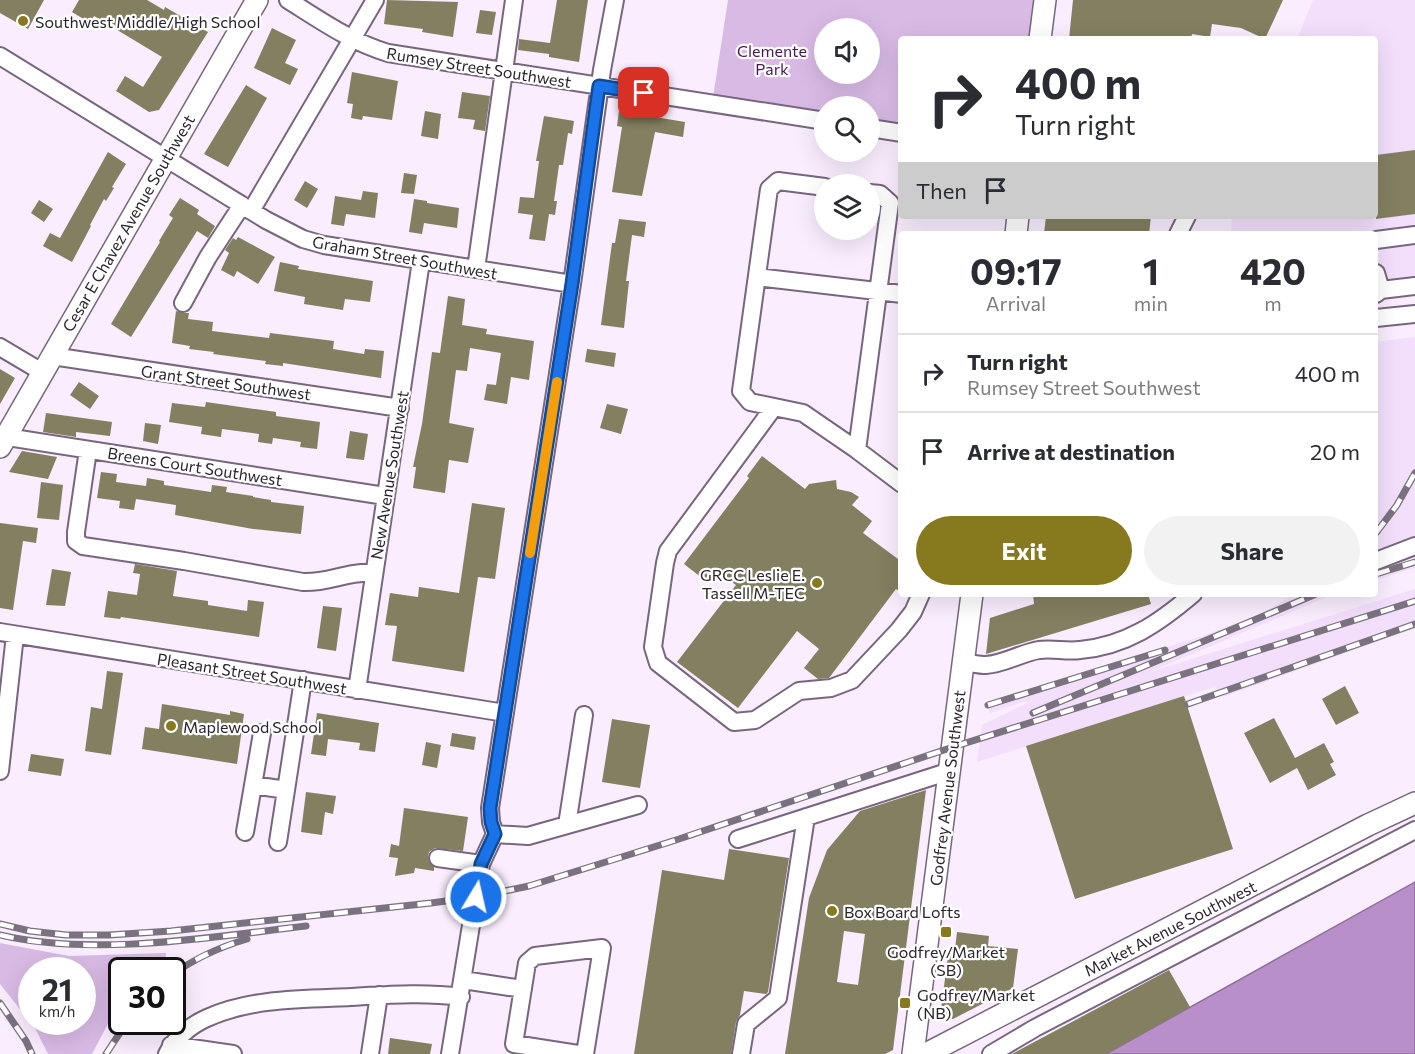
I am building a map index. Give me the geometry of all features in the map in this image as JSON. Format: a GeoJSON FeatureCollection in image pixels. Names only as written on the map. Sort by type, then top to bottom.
{"type":"FeatureCollection","features":[{"type":"Feature","properties":{"kind":"main road","name":"Cesar E Chavez Avenue Southwest"},"geometry":{"type":"LineString","coordinates":[[2,440],[257,0]]}},
{"type":"Feature","properties":{"kind":"main road"},"geometry":{"type":"LineString","coordinates":[[1040,36],[1045,0]]}},
{"type":"Feature","properties":{"kind":"main road","name":"Godfrey Avenue Southwest"},"geometry":{"type":"LineString","coordinates":[[913,1054],[972,597]]}},
{"type":"Feature","properties":{"kind":"main road","name":"Market Avenue Southwest"},"geometry":{"type":"LineString","coordinates":[[926,1054],[954,1047],[1038,996],[1368,825],[1415,803]]}},
{"type":"Feature","properties":{"kind":"street","name":"Rumsey Street Southwest"},"geometry":{"type":"LineString","coordinates":[[288,0],[352,39],[388,53],[814,119]]}},
{"type":"Feature","properties":{"kind":"street"},"geometry":{"type":"LineString","coordinates":[[183,303],[208,257],[246,208],[375,0]]}},
{"type":"Feature","properties":{"kind":"street"},"geometry":{"type":"LineString","coordinates":[[476,269],[514,0]]}},
{"type":"Feature","properties":{"kind":"street"},"geometry":{"type":"LineString","coordinates":[[450,1054],[481,864],[495,834],[490,808],[572,284],[599,86],[615,0]]}},
{"type":"Feature","properties":{"kind":"street","name":"Graham Street Southwest"},"geometry":{"type":"LineString","coordinates":[[0,56],[246,208],[303,239],[324,245],[572,284]]}},
{"type":"Feature","properties":{"kind":"street"},"geometry":{"type":"LineString","coordinates":[[880,130],[898,132]]}},
{"type":"Feature","properties":{"kind":"street"},"geometry":{"type":"LineString","coordinates":[[814,186],[778,181],[769,189],[741,391],[750,402],[803,413],[898,481]]}},
{"type":"Feature","properties":{"kind":"street"},"geometry":{"type":"LineString","coordinates":[[857,450],[890,203],[880,194]]}},
{"type":"Feature","properties":{"kind":"street"},"geometry":{"type":"LineString","coordinates":[[1378,240],[1415,235]]}},
{"type":"Feature","properties":{"kind":"street","name":"New Avenue Southwest"},"geometry":{"type":"LineString","coordinates":[[357,690],[421,261]]}},
{"type":"Feature","properties":{"kind":"street"},"geometry":{"type":"LineString","coordinates":[[757,277],[898,293]]}},
{"type":"Feature","properties":{"kind":"street"},"geometry":{"type":"LineString","coordinates":[[1378,292],[1415,286]]}},
{"type":"Feature","properties":{"kind":"street"},"geometry":{"type":"LineString","coordinates":[[1378,318],[1415,314]]}},
{"type":"Feature","properties":{"kind":"street","name":"Grant Street Southwest"},"geometry":{"type":"LineString","coordinates":[[0,347],[47,364],[400,408]]}},
{"type":"Feature","properties":{"kind":"street"},"geometry":{"type":"LineString","coordinates":[[774,407],[668,551],[664,563],[653,647],[658,663],[734,722],[755,720],[799,691],[831,688],[852,680],[899,630],[913,612],[920,597]]}},
{"type":"Feature","properties":{"kind":"street","name":"Breens Court Southwest"},"geometry":{"type":"LineString","coordinates":[[2,440],[88,450],[385,496]]}},
{"type":"Feature","properties":{"kind":"street"},"geometry":{"type":"LineString","coordinates":[[88,450],[76,532],[78,544],[303,582],[318,583],[357,572],[374,573]]}},
{"type":"Feature","properties":{"kind":"street"},"geometry":{"type":"LineString","coordinates":[[1378,560],[1415,546]]}},
{"type":"Feature","properties":{"kind":"street"},"geometry":{"type":"LineString","coordinates":[[963,662],[987,665],[1038,651],[1055,649],[1077,651],[1102,647],[1137,634],[1166,618],[1190,597]]}},
{"type":"Feature","properties":{"kind":"street"},"geometry":{"type":"LineString","coordinates":[[0,771],[8,634]]}},
{"type":"Feature","properties":{"kind":"street","name":"Pleasant Street Southwest"},"geometry":{"type":"LineString","coordinates":[[8,634],[504,713]]}},
{"type":"Feature","properties":{"kind":"street"},"geometry":{"type":"LineString","coordinates":[[278,842],[303,680]]}},
{"type":"Feature","properties":{"kind":"street"},"geometry":{"type":"LineString","coordinates":[[567,825],[584,715]]}},
{"type":"Feature","properties":{"kind":"street"},"geometry":{"type":"LineString","coordinates":[[245,832],[262,733]]}},
{"type":"Feature","properties":{"kind":"street"},"geometry":{"type":"LineString","coordinates":[[738,838],[950,771]]}},
{"type":"Feature","properties":{"kind":"street"},"geometry":{"type":"LineString","coordinates":[[253,785],[286,790]]}},
{"type":"Feature","properties":{"kind":"street"},"geometry":{"type":"LineString","coordinates":[[495,834],[528,836],[638,805]]}},
{"type":"Feature","properties":{"kind":"street"},"geometry":{"type":"LineString","coordinates":[[741,1054],[746,1024],[778,998],[806,817]]}},
{"type":"Feature","properties":{"kind":"street"},"geometry":{"type":"LineString","coordinates":[[1368,825],[1381,848]]}},
{"type":"Feature","properties":{"kind":"street"},"geometry":{"type":"LineString","coordinates":[[991,1054],[1051,1020],[1415,830]]}},
{"type":"Feature","properties":{"kind":"street"},"geometry":{"type":"LineString","coordinates":[[1311,855],[1323,878]]}},
{"type":"Feature","properties":{"kind":"street"},"geometry":{"type":"LineString","coordinates":[[438,858],[481,864]]}},
{"type":"Feature","properties":{"kind":"street"},"geometry":{"type":"LineString","coordinates":[[1201,912],[1213,935]]}},
{"type":"Feature","properties":{"kind":"street"},"geometry":{"type":"LineString","coordinates":[[1164,931],[1176,955]]}},
{"type":"Feature","properties":{"kind":"street"},"geometry":{"type":"LineString","coordinates":[[578,1054],[514,1044],[527,963],[530,958],[602,948],[585,1054]]}},
{"type":"Feature","properties":{"kind":"street"},"geometry":{"type":"LineString","coordinates":[[1103,962],[1113,988]]}},
{"type":"Feature","properties":{"kind":"street"},"geometry":{"type":"LineString","coordinates":[[463,980],[523,989]]}},
{"type":"Feature","properties":{"kind":"street"},"geometry":{"type":"LineString","coordinates":[[169,1050],[186,1030],[206,1018],[230,1010],[285,1001],[379,995],[440,994],[460,997]]}},
{"type":"Feature","properties":{"kind":"street"},"geometry":{"type":"LineString","coordinates":[[370,1054],[379,995]]}},
{"type":"Feature","properties":{"kind":"street"},"geometry":{"type":"LineString","coordinates":[[1038,996],[1051,1020]]}},
{"type":"Feature","properties":{"kind":"street"},"geometry":{"type":"LineString","coordinates":[[169,1050],[233,1054]]}},
{"type":"Feature","properties":{"kind":"shaded area"},"geometry":{"type":"Polygon","coordinates":[[[1313,0],[1415,0],[1415,292],[1378,297],[1378,231],[1231,231],[1232,219],[1378,219],[1378,36],[1298,36],[1313,0]]]}},
{"type":"Feature","properties":{"kind":"shaded area"},"geometry":{"type":"Polygon","coordinates":[[[1415,337],[1415,540],[1378,553],[1378,342],[1415,337]]]}},
{"type":"Feature","properties":{"kind":"shaded area"},"geometry":{"type":"Polygon","coordinates":[[[1415,559],[1415,568],[1378,579],[1378,570],[1415,559]]]}},
{"type":"Feature","properties":{"kind":"shaded area"},"geometry":{"type":"Polygon","coordinates":[[[1415,589],[1415,628],[1223,697],[1214,687],[977,762],[982,725],[1027,703],[1026,701],[990,713],[987,702],[1203,636],[1260,614],[1289,597],[1327,597],[1147,673],[1415,589]]]}},
{"type":"Feature","properties":{"kind":"shaded area"},"geometry":{"type":"Polygon","coordinates":[[[1415,882],[1415,1054],[1106,1054],[1415,882]]]}},
{"type":"Feature","properties":{"kind":"green space","name":"Clemente Park"},"geometry":{"type":"Polygon","coordinates":[[[728,0],[1047,0],[1041,36],[898,36],[898,133],[880,130],[880,96],[814,96],[814,119],[712,104],[728,0]]]}},
{"type":"Feature","properties":{"kind":"green space"},"geometry":{"type":"Polygon","coordinates":[[[0,943],[69,956],[166,953],[166,957],[108,957],[108,1024],[92,1054],[48,1054],[38,1035],[96,1035],[96,957],[18,957],[18,1007],[0,984],[0,943]]]}},
{"type":"Feature","properties":{"kind":"building","name":"Southwest Middle/High School"},"geometry":{"type":"Polygon","coordinates":[[[0,0],[44,0],[28,29],[0,13],[0,0]]]}},
{"type":"Feature","properties":{"kind":"building"},"geometry":{"type":"Polygon","coordinates":[[[79,0],[147,0],[164,10],[165,7],[208,32],[159,110],[149,112],[116,91],[125,76],[143,87],[162,57],[94,16],[90,23],[72,12],[79,0]]]}},
{"type":"Feature","properties":{"kind":"building"},"geometry":{"type":"Polygon","coordinates":[[[387,0],[458,2],[453,37],[422,32],[423,29],[384,24],[387,0]]]}},
{"type":"Feature","properties":{"kind":"building"},"geometry":{"type":"Polygon","coordinates":[[[557,0],[588,0],[579,62],[549,57],[549,54],[518,50],[519,39],[550,43],[557,0]]]}},
{"type":"Feature","properties":{"kind":"building"},"geometry":{"type":"Polygon","coordinates":[[[1073,0],[1283,0],[1266,36],[1258,36],[1241,28],[1212,24],[1210,36],[1192,34],[1192,36],[1069,36],[1073,0]]]}},
{"type":"Feature","properties":{"kind":"building"},"geometry":{"type":"Polygon","coordinates":[[[480,10],[496,12],[492,35],[476,33],[480,10]]]}},
{"type":"Feature","properties":{"kind":"building"},"geometry":{"type":"Polygon","coordinates":[[[272,28],[296,40],[285,63],[298,69],[290,85],[254,68],[272,28]]]}},
{"type":"Feature","properties":{"kind":"building"},"geometry":{"type":"Polygon","coordinates":[[[352,72],[398,81],[392,120],[363,116],[362,120],[351,118],[353,104],[347,103],[352,72]]]}},
{"type":"Feature","properties":{"kind":"building"},"geometry":{"type":"Polygon","coordinates":[[[246,85],[267,98],[228,167],[204,154],[246,85]]]}},
{"type":"Feature","properties":{"kind":"building"},"geometry":{"type":"Polygon","coordinates":[[[462,92],[490,96],[485,131],[473,129],[475,120],[458,118],[462,92]]]}},
{"type":"Feature","properties":{"kind":"building"},"geometry":{"type":"Polygon","coordinates":[[[425,111],[441,114],[438,139],[421,136],[425,111]]]}},
{"type":"Feature","properties":{"kind":"building"},"geometry":{"type":"Polygon","coordinates":[[[619,111],[685,122],[683,137],[655,132],[642,196],[612,192],[622,127],[617,126],[619,111]]]}},
{"type":"Feature","properties":{"kind":"building"},"geometry":{"type":"Polygon","coordinates":[[[544,116],[574,121],[572,134],[568,133],[563,165],[559,165],[554,201],[557,201],[555,215],[549,214],[545,241],[529,239],[533,215],[518,213],[520,197],[534,198],[539,161],[536,161],[544,116]]]}},
{"type":"Feature","properties":{"kind":"building"},"geometry":{"type":"Polygon","coordinates":[[[1415,150],[1415,214],[1378,219],[1378,155],[1415,150]]]}},
{"type":"Feature","properties":{"kind":"building"},"geometry":{"type":"Polygon","coordinates":[[[108,152],[126,164],[106,201],[104,199],[72,262],[43,246],[50,233],[60,238],[108,152]]]}},
{"type":"Feature","properties":{"kind":"building"},"geometry":{"type":"Polygon","coordinates":[[[404,173],[417,175],[414,194],[401,193],[404,173]]]}},
{"type":"Feature","properties":{"kind":"building"},"geometry":{"type":"Polygon","coordinates":[[[305,181],[318,189],[307,208],[294,200],[305,181]]]}},
{"type":"Feature","properties":{"kind":"building"},"geometry":{"type":"Polygon","coordinates":[[[363,191],[378,193],[375,218],[346,214],[344,226],[331,224],[335,196],[361,200],[363,191]]]}},
{"type":"Feature","properties":{"kind":"building"},"geometry":{"type":"Polygon","coordinates":[[[180,198],[199,210],[197,214],[215,226],[208,238],[197,231],[131,337],[111,324],[160,242],[173,218],[169,215],[180,198]]]}},
{"type":"Feature","properties":{"kind":"building"},"geometry":{"type":"Polygon","coordinates":[[[414,199],[459,208],[457,228],[424,223],[422,234],[409,232],[414,199]]]}},
{"type":"Feature","properties":{"kind":"building"},"geometry":{"type":"Polygon","coordinates":[[[39,200],[53,209],[44,222],[31,213],[39,200]]]}},
{"type":"Feature","properties":{"kind":"building"},"geometry":{"type":"Polygon","coordinates":[[[619,219],[646,222],[644,237],[632,235],[626,281],[629,281],[624,328],[601,325],[612,243],[615,243],[619,219]]]}},
{"type":"Feature","properties":{"kind":"building"},"geometry":{"type":"Polygon","coordinates":[[[1046,219],[1151,219],[1149,231],[1044,231],[1046,219]]]}},
{"type":"Feature","properties":{"kind":"building"},"geometry":{"type":"Polygon","coordinates":[[[238,237],[275,257],[258,284],[237,271],[234,277],[221,270],[229,253],[225,250],[233,238],[236,240],[238,237]]]}},
{"type":"Feature","properties":{"kind":"building"},"geometry":{"type":"Polygon","coordinates":[[[280,262],[299,266],[298,269],[373,281],[370,302],[345,299],[343,310],[304,304],[305,297],[274,291],[280,262]]]}},
{"type":"Feature","properties":{"kind":"building"},"geometry":{"type":"Polygon","coordinates":[[[448,296],[465,299],[462,325],[487,329],[486,334],[534,341],[529,380],[511,377],[507,404],[484,400],[487,384],[496,385],[501,353],[470,348],[467,371],[456,370],[449,423],[474,428],[468,463],[449,460],[445,493],[413,488],[416,467],[413,467],[422,424],[432,352],[440,353],[448,296]]]}},
{"type":"Feature","properties":{"kind":"building"},"geometry":{"type":"Polygon","coordinates":[[[176,311],[189,313],[188,319],[213,322],[212,331],[269,338],[270,333],[334,341],[333,349],[364,354],[365,349],[384,351],[381,378],[283,363],[283,366],[265,364],[266,361],[189,349],[190,346],[172,343],[176,311]]]}},
{"type":"Feature","properties":{"kind":"building"},"geometry":{"type":"Polygon","coordinates":[[[587,349],[616,353],[614,367],[585,362],[587,349]]]}},
{"type":"Feature","properties":{"kind":"building"},"geometry":{"type":"Polygon","coordinates":[[[0,369],[15,378],[0,404],[0,369]]]}},
{"type":"Feature","properties":{"kind":"building"},"geometry":{"type":"Polygon","coordinates":[[[79,382],[99,396],[90,409],[70,395],[79,382]]]}},
{"type":"Feature","properties":{"kind":"building"},"geometry":{"type":"Polygon","coordinates":[[[206,402],[276,412],[276,416],[320,422],[317,449],[300,447],[301,442],[273,438],[272,444],[258,442],[259,434],[222,429],[221,437],[201,434],[202,427],[169,422],[172,403],[205,407],[206,402]]]}},
{"type":"Feature","properties":{"kind":"building"},"geometry":{"type":"Polygon","coordinates":[[[607,404],[628,409],[621,434],[600,428],[607,404]]]}},
{"type":"Feature","properties":{"kind":"building"},"geometry":{"type":"Polygon","coordinates":[[[46,413],[112,422],[110,436],[76,432],[76,437],[43,432],[46,413]]]}},
{"type":"Feature","properties":{"kind":"building"},"geometry":{"type":"Polygon","coordinates":[[[145,423],[161,425],[158,444],[143,441],[145,423]]]}},
{"type":"Feature","properties":{"kind":"building"},"geometry":{"type":"Polygon","coordinates":[[[350,431],[368,434],[364,460],[346,458],[350,431]]]}},
{"type":"Feature","properties":{"kind":"building"},"geometry":{"type":"Polygon","coordinates":[[[22,451],[57,457],[48,479],[9,472],[22,451]]]}},
{"type":"Feature","properties":{"kind":"building","name":"GRCC Leslie E. Tassell M-TEC"},"geometry":{"type":"Polygon","coordinates":[[[762,456],[805,489],[809,484],[836,480],[837,489],[851,492],[859,497],[852,505],[872,521],[863,533],[898,559],[898,590],[896,589],[829,678],[818,679],[804,668],[819,649],[797,631],[738,708],[677,662],[736,585],[715,570],[707,582],[684,564],[749,478],[747,476],[762,456]]]}},
{"type":"Feature","properties":{"kind":"building"},"geometry":{"type":"Polygon","coordinates":[[[101,472],[117,474],[116,482],[146,486],[147,478],[164,481],[164,485],[211,492],[212,485],[227,487],[226,492],[271,500],[271,502],[304,506],[301,534],[253,529],[175,515],[176,505],[136,499],[134,510],[119,508],[120,501],[97,498],[101,472]]]}},
{"type":"Feature","properties":{"kind":"building"},"geometry":{"type":"Polygon","coordinates":[[[41,482],[63,485],[59,520],[37,518],[41,482]]]}},
{"type":"Feature","properties":{"kind":"building"},"geometry":{"type":"Polygon","coordinates":[[[472,503],[505,508],[495,579],[478,577],[464,672],[392,661],[397,626],[385,625],[390,593],[418,597],[419,587],[459,593],[472,503]]]}},
{"type":"Feature","properties":{"kind":"building"},"geometry":{"type":"Polygon","coordinates":[[[0,523],[38,528],[36,543],[23,541],[13,610],[0,608],[0,523]]]}},
{"type":"Feature","properties":{"kind":"building"},"geometry":{"type":"Polygon","coordinates":[[[135,564],[177,571],[173,596],[208,601],[208,605],[247,611],[248,600],[264,602],[259,637],[121,617],[120,619],[104,617],[108,591],[137,595],[140,574],[133,573],[135,564]]]}},
{"type":"Feature","properties":{"kind":"building"},"geometry":{"type":"Polygon","coordinates":[[[52,569],[71,572],[65,606],[46,605],[52,569]]]}},
{"type":"Feature","properties":{"kind":"building"},"geometry":{"type":"Polygon","coordinates":[[[1033,597],[1149,597],[1151,604],[986,654],[990,618],[1034,604],[1033,597]]]}},
{"type":"Feature","properties":{"kind":"building"},"geometry":{"type":"Polygon","coordinates":[[[323,606],[342,608],[336,651],[317,648],[323,606]]]}},
{"type":"Feature","properties":{"kind":"building"},"geometry":{"type":"Polygon","coordinates":[[[107,671],[123,673],[111,755],[85,751],[91,707],[102,709],[107,671]]]}},
{"type":"Feature","properties":{"kind":"building"},"geometry":{"type":"Polygon","coordinates":[[[1345,686],[1359,713],[1336,725],[1322,699],[1345,686]]]}},
{"type":"Feature","properties":{"kind":"building"},"geometry":{"type":"Polygon","coordinates":[[[1184,696],[1233,849],[1075,899],[1026,746],[1184,696]]]}},
{"type":"Feature","properties":{"kind":"building"},"geometry":{"type":"Polygon","coordinates":[[[162,704],[230,715],[230,711],[244,714],[237,764],[142,749],[145,727],[159,729],[162,704]]]}},
{"type":"Feature","properties":{"kind":"building"},"geometry":{"type":"Polygon","coordinates":[[[317,713],[379,723],[375,752],[359,750],[360,743],[328,739],[326,756],[311,754],[317,713]]]}},
{"type":"Feature","properties":{"kind":"building"},"geometry":{"type":"Polygon","coordinates":[[[1274,718],[1295,758],[1324,743],[1334,762],[1330,764],[1336,775],[1308,790],[1297,768],[1270,783],[1244,733],[1274,718]]]}},
{"type":"Feature","properties":{"kind":"building"},"geometry":{"type":"Polygon","coordinates":[[[612,719],[650,725],[640,788],[602,782],[612,719]]]}},
{"type":"Feature","properties":{"kind":"building"},"geometry":{"type":"Polygon","coordinates":[[[452,733],[476,737],[474,750],[450,746],[452,733]]]}},
{"type":"Feature","properties":{"kind":"building"},"geometry":{"type":"Polygon","coordinates":[[[426,742],[441,745],[437,768],[422,765],[426,742]]]}},
{"type":"Feature","properties":{"kind":"building"},"geometry":{"type":"Polygon","coordinates":[[[31,754],[64,759],[61,776],[28,771],[31,754]]]}},
{"type":"Feature","properties":{"kind":"building","name":"Box Board Lofts"},"geometry":{"type":"Polygon","coordinates":[[[926,790],[893,1050],[885,1054],[785,1054],[809,898],[827,850],[860,811],[926,790]],[[844,931],[837,982],[858,985],[865,934],[844,931]]]}},
{"type":"Feature","properties":{"kind":"building"},"geometry":{"type":"Polygon","coordinates":[[[306,792],[336,796],[333,814],[325,812],[322,835],[301,832],[306,792]]]}},
{"type":"Feature","properties":{"kind":"building"},"geometry":{"type":"Polygon","coordinates":[[[404,808],[468,817],[463,851],[435,848],[429,852],[428,857],[434,871],[415,868],[414,873],[395,876],[398,858],[389,857],[391,844],[399,846],[404,808]]]}},
{"type":"Feature","properties":{"kind":"building"},"geometry":{"type":"Polygon","coordinates":[[[729,849],[789,858],[768,992],[766,994],[744,991],[731,1054],[634,1054],[662,870],[724,880],[729,849]]]}},
{"type":"Feature","properties":{"kind":"building"},"geometry":{"type":"Polygon","coordinates":[[[957,932],[989,936],[988,946],[1018,949],[1013,988],[953,1019],[940,1017],[949,948],[955,949],[957,932]]]}},
{"type":"Feature","properties":{"kind":"building"},"geometry":{"type":"Polygon","coordinates":[[[1169,970],[1190,1007],[1106,1054],[1012,1054],[1169,970]]]}},
{"type":"Feature","properties":{"kind":"building"},"geometry":{"type":"Polygon","coordinates":[[[390,1038],[432,1044],[430,1054],[388,1054],[390,1038]]]}},
{"type":"Feature","properties":{"kind":"railway"},"geometry":{"type":"LineString","coordinates":[[1378,530],[1397,505],[1415,473]]}},
{"type":"Feature","properties":{"kind":"railway"},"geometry":{"type":"LineString","coordinates":[[1378,573],[1415,562]]}},
{"type":"Feature","properties":{"kind":"railway"},"geometry":{"type":"LineString","coordinates":[[1033,713],[1309,597]]}},
{"type":"Feature","properties":{"kind":"railway"},"geometry":{"type":"LineString","coordinates":[[0,924],[30,931],[66,935],[171,931],[431,903],[529,886],[676,840],[953,747],[1415,601]]}},
{"type":"Feature","properties":{"kind":"railway"},"geometry":{"type":"LineString","coordinates":[[1188,704],[1415,624]]}},
{"type":"Feature","properties":{"kind":"railway"},"geometry":{"type":"LineString","coordinates":[[988,705],[1165,650]]}},
{"type":"Feature","properties":{"kind":"railway"},"geometry":{"type":"LineString","coordinates":[[0,935],[36,941],[113,945],[153,943],[306,926]]}},
{"type":"Feature","properties":{"kind":"railway"},"geometry":{"type":"LineString","coordinates":[[186,966],[208,954],[247,939]]}},
{"type":"Feature","properties":{"kind":"railway"},"geometry":{"type":"LineString","coordinates":[[0,1003],[26,1041],[32,1054]]}},
{"type":"Feature","properties":{"kind":"railway"},"geometry":{"type":"LineString","coordinates":[[106,1054],[118,1035]]}},
{"type":"Feature","properties":{"kind":"slow traffic"},"geometry":{"type":"LineString","coordinates":[[530,553],[557,382]]}},
{"type":"Feature","properties":{"kind":"place","name":"Southwest Middle/High School"},"geometry":{"type":"Point","coordinates":[23,21]}},
{"type":"Feature","properties":{"kind":"place","name":"GRCC Leslie E. Tassell M-TEC"},"geometry":{"type":"Point","coordinates":[817,583]}},
{"type":"Feature","properties":{"kind":"place","name":"Maplewood School"},"geometry":{"type":"Point","coordinates":[171,726]}},
{"type":"Feature","properties":{"kind":"place","name":"Box Board Lofts"},"geometry":{"type":"Point","coordinates":[832,911]}},
{"type":"Feature","properties":{"kind":"place","name":"Godfrey/Market (SB)"},"geometry":{"type":"Point","coordinates":[946,932]}},
{"type":"Feature","properties":{"kind":"place","name":"Godfrey/Market (NB)"},"geometry":{"type":"Point","coordinates":[905,1003]}},
{"type":"Feature","properties":{"kind":"route"},"geometry":{"type":"LineString","coordinates":[[476,897],[483,857],[495,834],[490,808],[572,284],[599,86],[644,93]]}}]}
